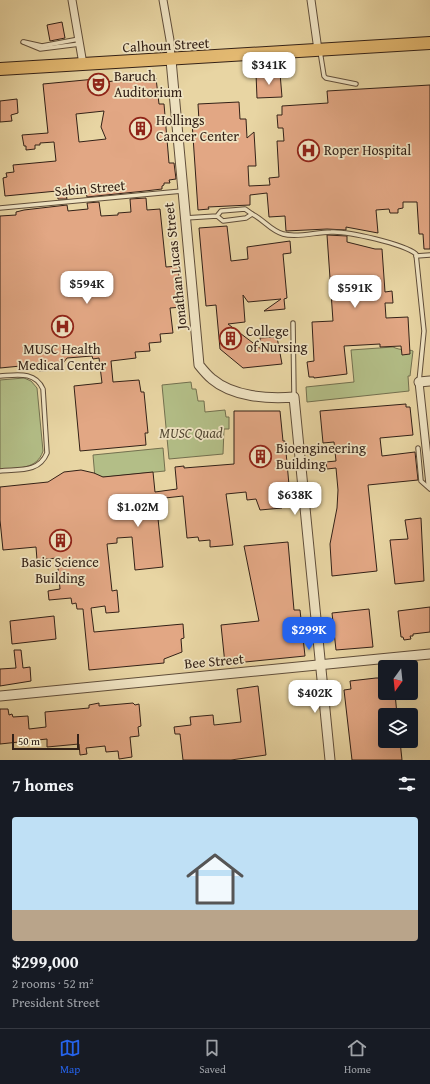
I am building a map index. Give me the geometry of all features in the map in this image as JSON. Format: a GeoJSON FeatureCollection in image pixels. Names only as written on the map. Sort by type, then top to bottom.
{"type":"FeatureCollection","features":[{"type":"Feature","properties":{"kind":"main road","name":"Calhoun Street"},"geometry":{"type":"LineString","coordinates":[[0,69],[171,60],[430,43]]}},
{"type":"Feature","properties":{"kind":"street"},"geometry":{"type":"LineString","coordinates":[[72,0],[83,64]]}},
{"type":"Feature","properties":{"kind":"street"},"geometry":{"type":"LineString","coordinates":[[163,0],[170,40],[171,60]]}},
{"type":"Feature","properties":{"kind":"street"},"geometry":{"type":"LineString","coordinates":[[311,0],[319,50]]}},
{"type":"Feature","properties":{"kind":"street","name":"Jonathan Lucas Street"},"geometry":{"type":"LineString","coordinates":[[171,60],[184,218],[199,365],[212,379],[228,389],[252,395],[294,397]]}},
{"type":"Feature","properties":{"kind":"street"},"geometry":{"type":"LineString","coordinates":[[430,381],[419,382],[430,484]]}},
{"type":"Feature","properties":{"kind":"street"},"geometry":{"type":"LineString","coordinates":[[294,397],[330,760]]}},
{"type":"Feature","properties":{"kind":"street","name":"Bee Street"},"geometry":{"type":"LineString","coordinates":[[0,696],[430,654]]}},
{"type":"Feature","properties":{"kind":"lane"},"geometry":{"type":"LineString","coordinates":[[23,42],[40,49],[79,41]]}},
{"type":"Feature","properties":{"kind":"lane"},"geometry":{"type":"LineString","coordinates":[[319,50],[324,76],[326,78],[356,84]]}},
{"type":"Feature","properties":{"kind":"lane","name":"Sabin Street"},"geometry":{"type":"LineString","coordinates":[[0,208],[182,191]]}},
{"type":"Feature","properties":{"kind":"lane"},"geometry":{"type":"LineString","coordinates":[[217,216],[221,211],[245,210],[282,234],[290,235],[332,232],[346,233],[411,250],[416,256],[424,331],[423,347],[418,371],[419,382]]}},
{"type":"Feature","properties":{"kind":"lane"},"geometry":{"type":"LineString","coordinates":[[184,218],[217,216],[223,221],[246,218],[252,214]]}},
{"type":"Feature","properties":{"kind":"lane"},"geometry":{"type":"LineString","coordinates":[[416,256],[430,255]]}},
{"type":"Feature","properties":{"kind":"lane"},"geometry":{"type":"LineString","coordinates":[[293,323],[294,397]]}},
{"type":"Feature","properties":{"kind":"lane"},"geometry":{"type":"LineString","coordinates":[[0,376],[22,374],[29,376],[40,383],[43,389],[47,453],[42,462],[34,468],[0,471]]}},
{"type":"Feature","properties":{"kind":"lane"},"geometry":{"type":"LineString","coordinates":[[418,448],[421,481],[430,489]]}},
{"type":"Feature","properties":{"kind":"green space"},"geometry":{"type":"Polygon","coordinates":[[[393,347],[413,351],[410,376],[408,376],[409,391],[307,402],[306,387],[354,382],[351,350],[393,347]]]}},
{"type":"Feature","properties":{"kind":"green space"},"geometry":{"type":"Polygon","coordinates":[[[24,378],[31,381],[37,388],[43,451],[36,462],[31,465],[19,468],[0,469],[0,380],[24,378]]]}},
{"type":"Feature","properties":{"kind":"green space","name":"MUSC Quad"},"geometry":{"type":"Polygon","coordinates":[[[191,382],[192,389],[196,389],[198,401],[204,401],[205,412],[225,410],[226,417],[229,417],[229,429],[224,429],[223,454],[169,459],[162,385],[191,382]]]}},
{"type":"Feature","properties":{"kind":"green space"},"geometry":{"type":"Polygon","coordinates":[[[163,448],[165,471],[95,478],[93,455],[163,448]]]}},
{"type":"Feature","properties":{"kind":"building"},"geometry":{"type":"Polygon","coordinates":[[[62,22],[65,38],[50,41],[47,25],[62,22]]]}},
{"type":"Feature","properties":{"kind":"building"},"geometry":{"type":"Polygon","coordinates":[[[280,73],[282,97],[257,98],[256,74],[280,73]]]}},
{"type":"Feature","properties":{"kind":"building","name":"Hollings Cancer Center"},"geometry":{"type":"Polygon","coordinates":[[[142,77],[142,79],[156,78],[159,104],[164,104],[169,163],[174,163],[176,179],[169,180],[170,183],[164,183],[162,189],[87,197],[86,192],[66,194],[67,199],[58,199],[57,191],[5,196],[3,178],[7,177],[6,173],[14,172],[13,165],[56,161],[54,142],[40,143],[40,145],[35,145],[35,149],[26,150],[22,135],[48,133],[43,84],[106,78],[106,82],[142,77]],[[104,111],[76,114],[79,142],[106,139],[101,127],[104,111]]]}},
{"type":"Feature","properties":{"kind":"building","name":"Roper Hospital"},"geometry":{"type":"Polygon","coordinates":[[[430,85],[430,249],[424,249],[423,234],[419,234],[417,202],[403,202],[403,208],[398,209],[398,213],[390,213],[389,209],[376,210],[378,233],[346,227],[346,230],[327,229],[286,231],[285,216],[269,217],[267,193],[250,195],[250,205],[208,207],[209,209],[198,210],[192,122],[199,121],[198,104],[239,102],[240,119],[246,119],[247,138],[254,132],[256,166],[248,166],[249,186],[270,185],[269,178],[279,177],[277,141],[284,141],[283,128],[278,128],[277,115],[282,115],[282,106],[328,103],[327,91],[430,85]]]}},
{"type":"Feature","properties":{"kind":"building"},"geometry":{"type":"Polygon","coordinates":[[[17,99],[18,113],[11,115],[12,121],[0,122],[0,101],[17,99]]]}},
{"type":"Feature","properties":{"kind":"building"},"geometry":{"type":"Polygon","coordinates":[[[146,198],[147,210],[160,209],[166,267],[178,266],[182,307],[170,308],[173,333],[160,334],[161,342],[149,343],[150,351],[135,352],[136,358],[111,361],[113,382],[139,380],[141,392],[144,392],[148,433],[145,433],[146,445],[80,451],[74,386],[102,383],[99,358],[93,359],[92,356],[67,358],[58,370],[39,371],[31,365],[0,368],[0,216],[16,215],[16,212],[24,210],[67,205],[68,211],[88,209],[87,203],[99,202],[101,216],[118,215],[118,213],[131,212],[130,199],[146,198]]]}},
{"type":"Feature","properties":{"kind":"building"},"geometry":{"type":"Polygon","coordinates":[[[227,226],[231,261],[248,259],[247,247],[290,241],[291,253],[283,254],[287,298],[284,299],[285,309],[264,311],[281,299],[248,302],[243,295],[245,322],[228,324],[261,349],[260,338],[277,337],[282,364],[243,368],[220,349],[216,305],[206,306],[199,228],[227,226]]]}},
{"type":"Feature","properties":{"kind":"building"},"geometry":{"type":"Polygon","coordinates":[[[327,235],[347,236],[347,242],[375,249],[382,249],[385,292],[392,291],[393,303],[385,303],[386,318],[408,317],[410,354],[402,355],[401,346],[380,347],[380,344],[344,346],[347,374],[314,378],[309,377],[307,362],[314,361],[312,322],[333,321],[327,235]]]}},
{"type":"Feature","properties":{"kind":"building"},"geometry":{"type":"Polygon","coordinates":[[[406,404],[406,407],[410,407],[413,435],[380,438],[382,456],[415,452],[418,480],[368,485],[377,571],[332,576],[330,544],[337,508],[338,490],[336,468],[327,469],[326,462],[336,461],[334,442],[323,443],[320,411],[406,404]]]}},
{"type":"Feature","properties":{"kind":"building"},"geometry":{"type":"Polygon","coordinates":[[[234,411],[280,411],[283,441],[285,441],[290,496],[285,497],[285,500],[282,501],[282,508],[260,510],[256,499],[247,500],[246,492],[226,494],[233,545],[210,547],[210,540],[199,541],[198,537],[187,538],[183,496],[156,499],[163,567],[135,570],[132,537],[117,538],[117,543],[107,544],[112,591],[117,590],[119,612],[106,613],[105,606],[91,608],[94,632],[183,624],[184,638],[181,639],[182,652],[164,659],[164,663],[89,670],[83,609],[77,609],[76,603],[72,604],[71,598],[49,600],[48,591],[60,589],[57,558],[37,560],[36,547],[3,550],[0,520],[0,487],[48,482],[64,472],[81,470],[103,477],[153,472],[155,492],[177,489],[175,467],[184,466],[184,468],[234,464],[234,411]]]}},
{"type":"Feature","properties":{"kind":"building"},"geometry":{"type":"Polygon","coordinates":[[[421,518],[424,581],[395,584],[390,540],[408,539],[405,520],[421,518]]]}},
{"type":"Feature","properties":{"kind":"building"},"geometry":{"type":"Polygon","coordinates":[[[288,542],[294,610],[300,610],[305,656],[225,664],[221,625],[259,621],[244,546],[288,542]]]}},
{"type":"Feature","properties":{"kind":"building"},"geometry":{"type":"Polygon","coordinates":[[[430,607],[430,632],[413,634],[413,636],[410,636],[411,639],[404,640],[403,637],[401,637],[398,611],[430,607]]]}},
{"type":"Feature","properties":{"kind":"building"},"geometry":{"type":"Polygon","coordinates":[[[369,609],[373,647],[336,650],[332,613],[369,609]]]}},
{"type":"Feature","properties":{"kind":"building"},"geometry":{"type":"Polygon","coordinates":[[[54,616],[56,639],[12,644],[10,621],[54,616]]]}},
{"type":"Feature","properties":{"kind":"building"},"geometry":{"type":"Polygon","coordinates":[[[14,650],[21,650],[23,668],[30,667],[31,681],[0,686],[0,669],[16,668],[14,650]]]}},
{"type":"Feature","properties":{"kind":"building"},"geometry":{"type":"Polygon","coordinates":[[[378,678],[378,700],[396,700],[396,708],[378,708],[378,748],[401,748],[402,760],[352,760],[344,690],[351,689],[350,681],[378,678]]]}},
{"type":"Feature","properties":{"kind":"building"},"geometry":{"type":"Polygon","coordinates":[[[258,686],[266,755],[231,760],[183,760],[180,734],[175,734],[174,727],[191,725],[190,717],[213,715],[214,725],[241,722],[237,689],[258,686]]]}},
{"type":"Feature","properties":{"kind":"building"},"geometry":{"type":"Polygon","coordinates":[[[99,703],[99,706],[133,703],[135,705],[139,704],[141,726],[138,727],[139,736],[130,737],[132,757],[119,759],[118,751],[106,752],[105,746],[86,748],[87,754],[80,755],[79,744],[47,747],[47,739],[0,744],[0,709],[8,709],[9,715],[12,714],[13,717],[28,716],[29,729],[46,727],[45,712],[89,708],[89,705],[99,703]]]}},
{"type":"Feature","properties":{"kind":"place","name":"Baruch Auditorium"},"geometry":{"type":"Point","coordinates":[98,84]}},
{"type":"Feature","properties":{"kind":"place","name":"Hollings Cancer Center"},"geometry":{"type":"Point","coordinates":[141,128]}},
{"type":"Feature","properties":{"kind":"place","name":"Roper Hospital"},"geometry":{"type":"Point","coordinates":[309,150]}},
{"type":"Feature","properties":{"kind":"place","name":"MUSC Health Medical Center"},"geometry":{"type":"Point","coordinates":[62,327]}},
{"type":"Feature","properties":{"kind":"place","name":"College of Nursing"},"geometry":{"type":"Point","coordinates":[230,339]}},
{"type":"Feature","properties":{"kind":"place","name":"Bioengineering Building"},"geometry":{"type":"Point","coordinates":[260,456]}},
{"type":"Feature","properties":{"kind":"place","name":"Basic Science Building"},"geometry":{"type":"Point","coordinates":[60,540]}}]}
